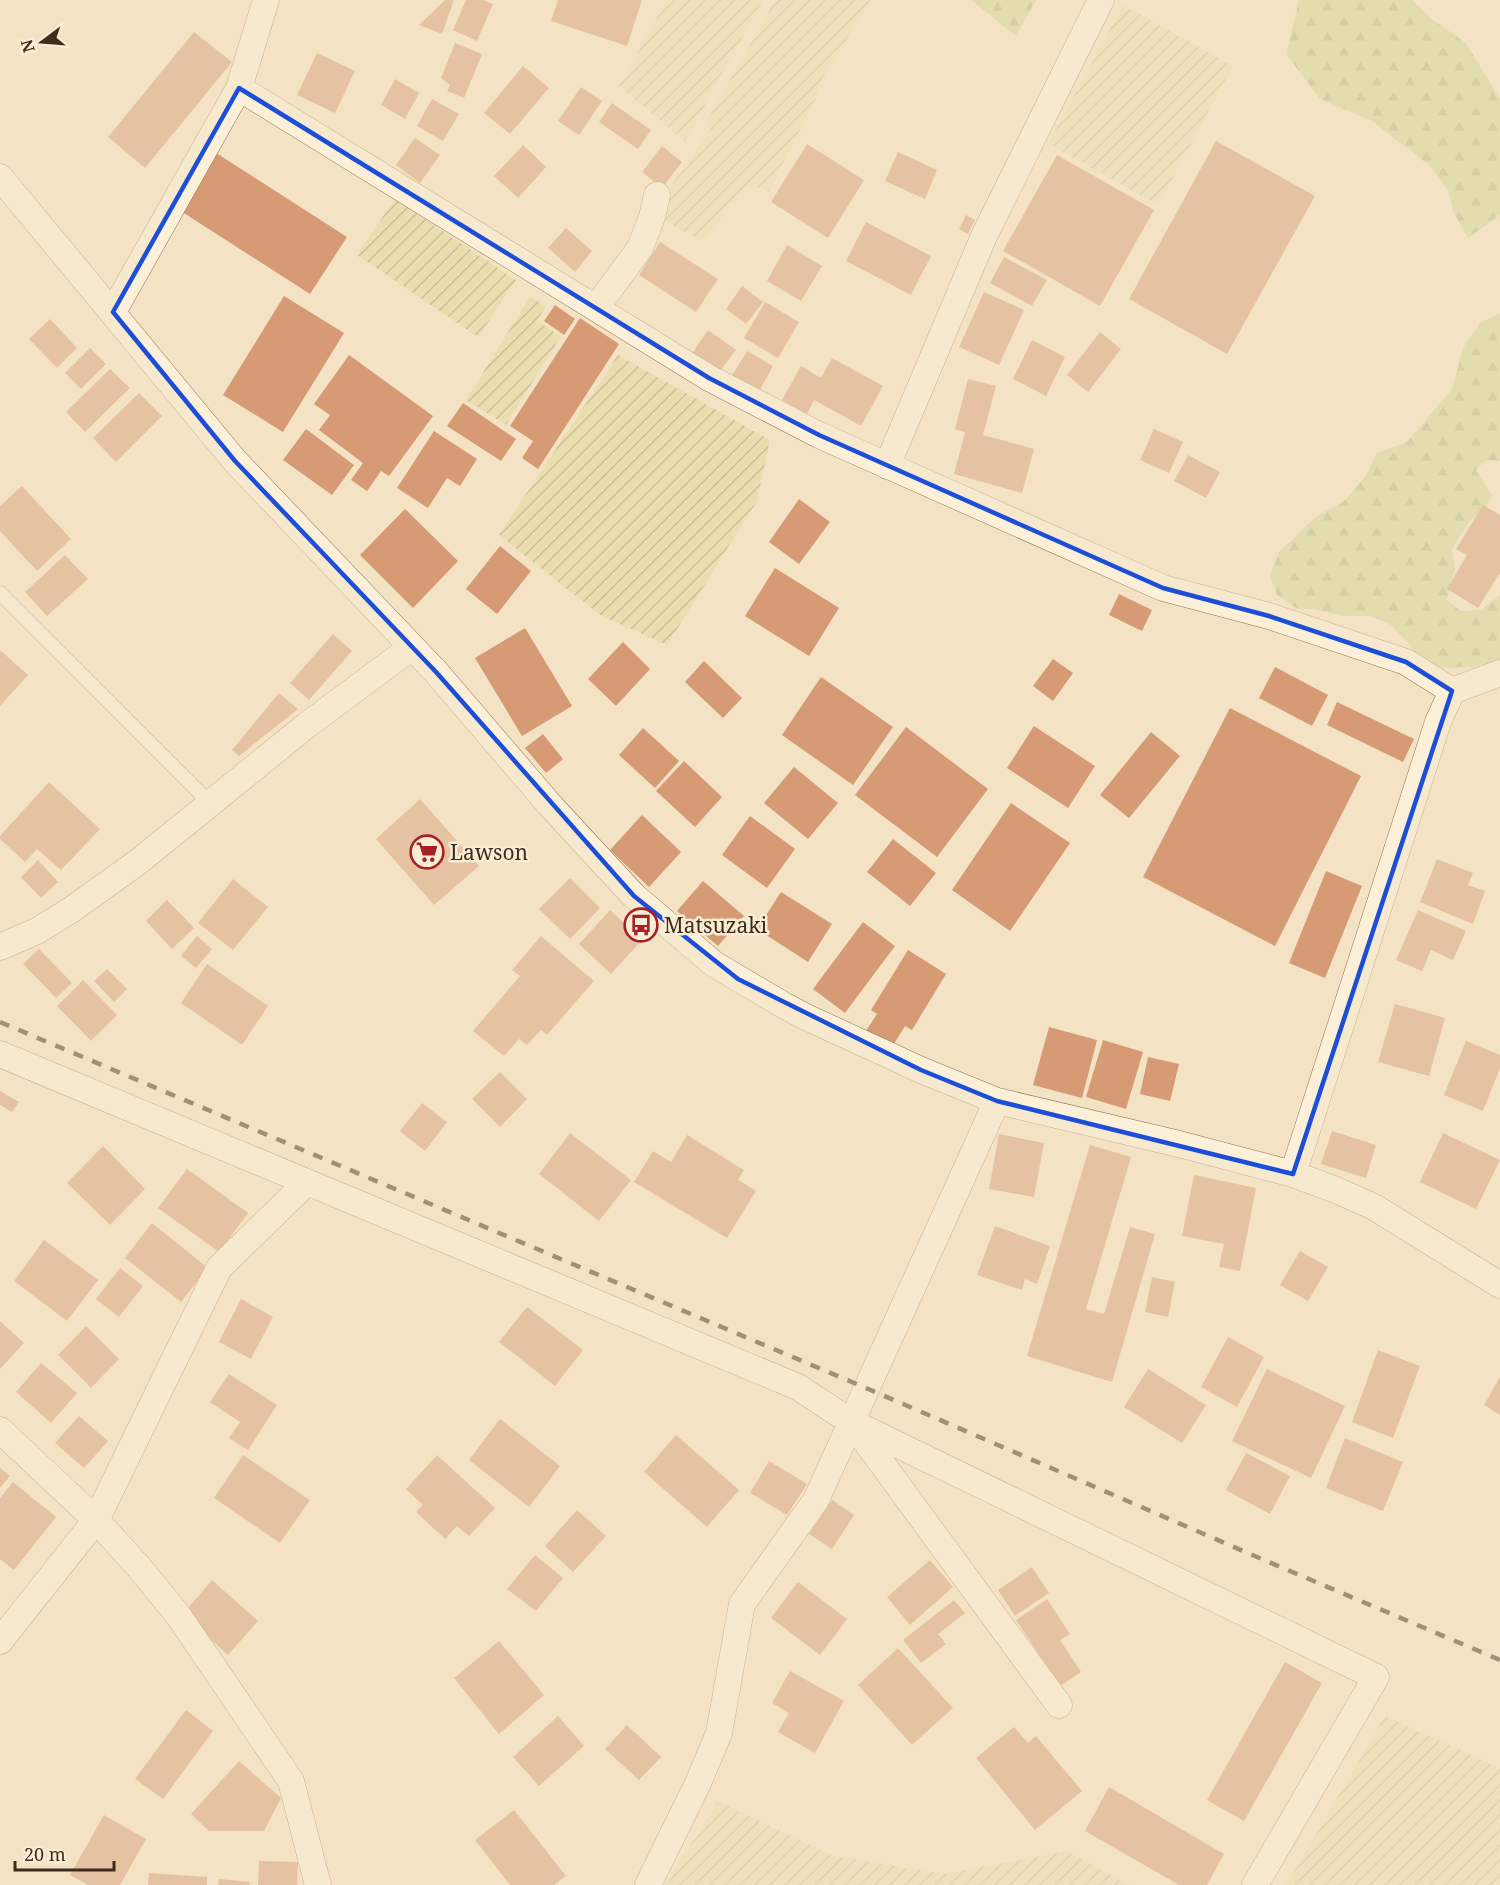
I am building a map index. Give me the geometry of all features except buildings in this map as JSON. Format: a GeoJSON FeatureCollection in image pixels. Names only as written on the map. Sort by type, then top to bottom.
{"type":"FeatureCollection","features":[{"type":"Feature","properties":{"kind":"street"},"geometry":{"type":"LineString","coordinates":[[113,312],[239,88],[266,0]]}},
{"type":"Feature","properties":{"kind":"street"},"geometry":{"type":"LineString","coordinates":[[887,466],[984,236],[1101,0]]}},
{"type":"Feature","properties":{"kind":"street"},"geometry":{"type":"LineString","coordinates":[[239,88],[709,378],[819,435],[1163,588],[1269,616],[1406,662],[1452,691]]}},
{"type":"Feature","properties":{"kind":"street"},"geometry":{"type":"LineString","coordinates":[[0,177],[235,461],[436,672],[549,804],[634,896],[714,964],[806,1017],[921,1070],[997,1101],[1179,1144],[1293,1174],[1336,1190],[1374,1207],[1500,1285]]}},
{"type":"Feature","properties":{"kind":"street"},"geometry":{"type":"LineString","coordinates":[[596,308],[640,248],[652,217],[657,195]]}},
{"type":"Feature","properties":{"kind":"street"},"geometry":{"type":"LineString","coordinates":[[1,946],[37,931],[71,910],[156,848],[308,725],[412,647]]}},
{"type":"Feature","properties":{"kind":"street"},"geometry":{"type":"LineString","coordinates":[[1293,1174],[1438,722],[1452,691],[1500,673]]}},
{"type":"Feature","properties":{"kind":"street"},"geometry":{"type":"LineString","coordinates":[[0,1054],[798,1387],[851,1422],[1376,1677],[1255,1885]]}},
{"type":"Feature","properties":{"kind":"street"},"geometry":{"type":"LineString","coordinates":[[648,1885],[698,1783],[719,1733],[741,1604],[816,1500],[997,1101]]}},
{"type":"Feature","properties":{"kind":"street"},"geometry":{"type":"LineString","coordinates":[[0,1641],[96,1520],[219,1268],[306,1183]]}},
{"type":"Feature","properties":{"kind":"street"},"geometry":{"type":"LineString","coordinates":[[851,1422],[1059,1705]]}},
{"type":"Feature","properties":{"kind":"street"},"geometry":{"type":"LineString","coordinates":[[0,1430],[96,1520],[178,1615],[291,1781],[318,1885]]}},
{"type":"Feature","properties":{"kind":"lane"},"geometry":{"type":"LineString","coordinates":[[0,593],[168,758],[210,803]]}},
{"type":"Feature","properties":{"kind":"highlighted area"},"geometry":{"type":"Polygon","coordinates":[[[239,88],[709,378],[819,435],[1163,588],[1269,616],[1406,662],[1452,691],[1293,1174],[997,1101],[921,1070],[738,979],[634,896],[436,672],[235,461],[113,312],[239,88]]]}},
{"type":"Feature","properties":{"kind":"shaded area"},"geometry":{"type":"Polygon","coordinates":[[[667,0],[763,0],[685,141],[619,86],[667,0]]]}},
{"type":"Feature","properties":{"kind":"shaded area"},"geometry":{"type":"Polygon","coordinates":[[[775,0],[871,0],[819,84],[819,92],[769,192],[749,184],[702,241],[664,221],[668,190],[710,130],[705,124],[775,0]]]}},
{"type":"Feature","properties":{"kind":"shaded area"},"geometry":{"type":"Polygon","coordinates":[[[1123,5],[1233,66],[1158,205],[1048,144],[1123,5]]]}},
{"type":"Feature","properties":{"kind":"shaded area"},"geometry":{"type":"Polygon","coordinates":[[[395,199],[516,280],[478,337],[357,255],[395,199]]]}},
{"type":"Feature","properties":{"kind":"shaded area"},"geometry":{"type":"Polygon","coordinates":[[[530,297],[546,306],[537,321],[561,336],[506,425],[466,400],[530,297]]]}},
{"type":"Feature","properties":{"kind":"shaded area"},"geometry":{"type":"Polygon","coordinates":[[[618,355],[770,440],[757,501],[667,645],[600,615],[499,535],[618,355]]]}},
{"type":"Feature","properties":{"kind":"shaded area"},"geometry":{"type":"Polygon","coordinates":[[[1385,1716],[1500,1768],[1500,1885],[1286,1885],[1385,1716]]]}},
{"type":"Feature","properties":{"kind":"shaded area"},"geometry":{"type":"Polygon","coordinates":[[[718,1801],[831,1855],[943,1874],[1068,1851],[1130,1885],[666,1885],[718,1801]]]}},
{"type":"Feature","properties":{"kind":"green space"},"geometry":{"type":"Polygon","coordinates":[[[971,0],[1036,0],[1016,36],[971,0]]]}},
{"type":"Feature","properties":{"kind":"green space"},"geometry":{"type":"Polygon","coordinates":[[[1299,0],[1412,0],[1432,19],[1466,43],[1500,99],[1500,215],[1468,238],[1453,211],[1448,190],[1430,166],[1372,121],[1320,99],[1286,54],[1299,0]]]}},
{"type":"Feature","properties":{"kind":"green space"},"geometry":{"type":"Polygon","coordinates":[[[1500,313],[1500,461],[1486,460],[1476,470],[1492,496],[1486,508],[1469,522],[1452,549],[1455,570],[1447,600],[1461,611],[1481,610],[1500,595],[1500,660],[1473,667],[1443,668],[1416,658],[1411,646],[1391,625],[1371,616],[1344,616],[1314,609],[1298,609],[1277,595],[1270,576],[1279,552],[1316,517],[1344,501],[1365,477],[1377,453],[1407,442],[1452,389],[1463,348],[1480,323],[1500,313]]]}},
{"type":"Feature","properties":{"kind":"railway"},"geometry":{"type":"LineString","coordinates":[[0,1022],[866,1388],[1500,1660]]}},
{"type":"Feature","properties":{"kind":"place","name":"Lawson"},"geometry":{"type":"Point","coordinates":[427,852]}},
{"type":"Feature","properties":{"kind":"place","name":"Matsuzaki"},"geometry":{"type":"Point","coordinates":[641,925]}}]}
